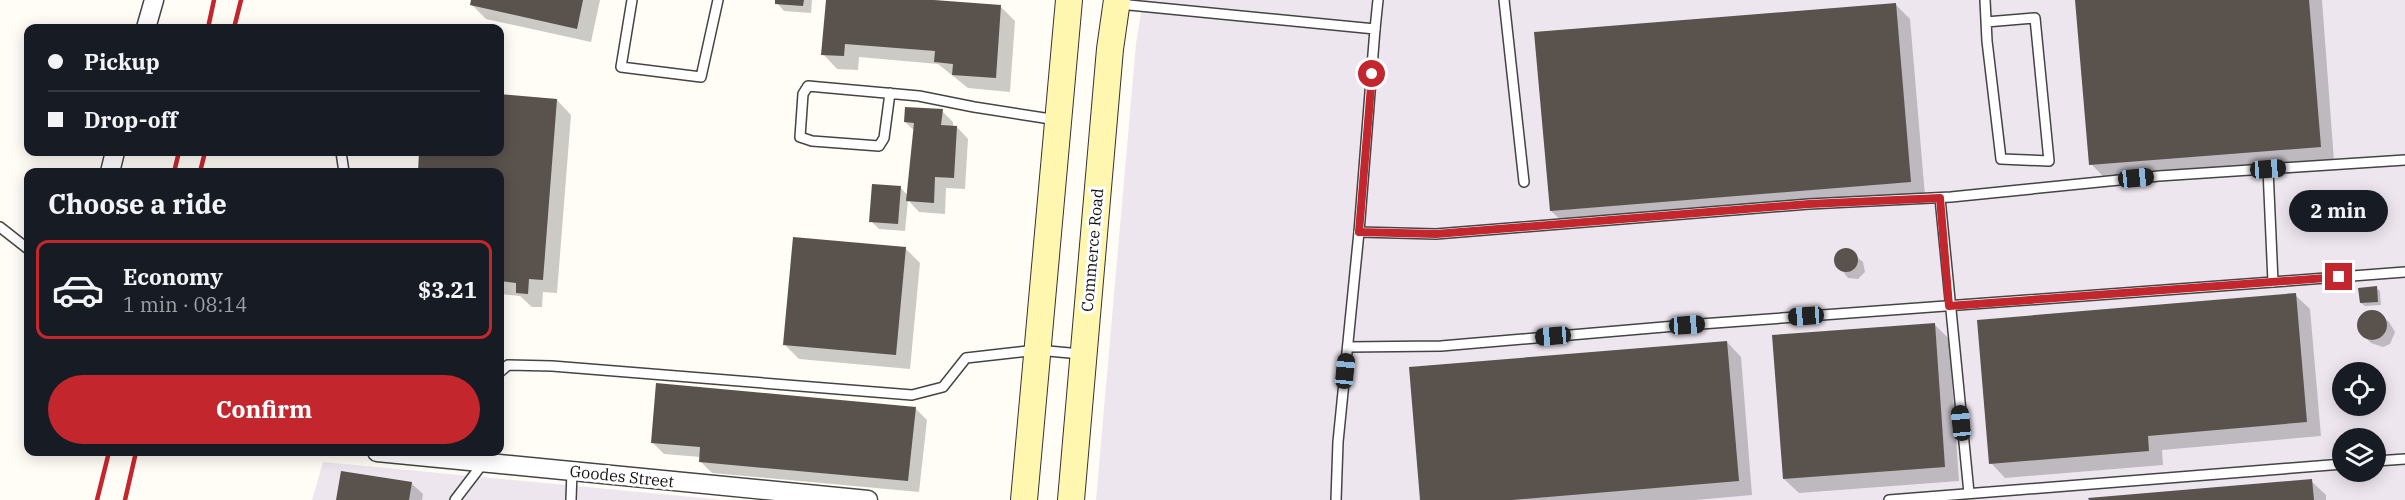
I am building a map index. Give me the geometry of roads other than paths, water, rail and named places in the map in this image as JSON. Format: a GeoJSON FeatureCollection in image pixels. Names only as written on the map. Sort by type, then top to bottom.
{"type":"FeatureCollection","features":[{"type":"Feature","properties":{"kind":"main road"},"geometry":{"type":"LineString","coordinates":[[1024,500],[1069,0]]}},
{"type":"Feature","properties":{"kind":"main road","name":"Commerce Road"},"geometry":{"type":"LineString","coordinates":[[1071,500],[1116,2]]}},
{"type":"Feature","properties":{"kind":"street"},"geometry":{"type":"LineString","coordinates":[[147,24],[154,0]]}},
{"type":"Feature","properties":{"kind":"street","name":"Goodes Street"},"geometry":{"type":"LineString","coordinates":[[463,456],[484,457],[572,471],[868,500]]}},
{"type":"Feature","properties":{"kind":"lane"},"geometry":{"type":"LineString","coordinates":[[632,0],[621,67],[701,77],[718,0]]}},
{"type":"Feature","properties":{"kind":"lane"},"geometry":{"type":"LineString","coordinates":[[1335,500],[1338,442],[1359,232],[1378,0]]}},
{"type":"Feature","properties":{"kind":"lane"},"geometry":{"type":"LineString","coordinates":[[1504,0],[1524,182]]}},
{"type":"Feature","properties":{"kind":"lane"},"geometry":{"type":"LineString","coordinates":[[1985,0],[1986,22],[2001,159],[2049,161],[2035,18],[1986,22]]}},
{"type":"Feature","properties":{"kind":"lane"},"geometry":{"type":"LineString","coordinates":[[1116,2],[1375,29]]}},
{"type":"Feature","properties":{"kind":"lane"},"geometry":{"type":"LineString","coordinates":[[890,93],[884,138],[879,146],[812,141],[800,137],[803,94],[808,86],[890,93],[919,96],[1057,120]]}},
{"type":"Feature","properties":{"kind":"lane"},"geometry":{"type":"LineString","coordinates":[[1359,232],[1436,234],[1809,204],[1940,198],[2159,176],[2405,160]]}},
{"type":"Feature","properties":{"kind":"lane"},"geometry":{"type":"LineString","coordinates":[[2268,169],[2273,282]]}},
{"type":"Feature","properties":{"kind":"lane"},"geometry":{"type":"LineString","coordinates":[[1940,198],[1968,493]]}},
{"type":"Feature","properties":{"kind":"lane"},"geometry":{"type":"LineString","coordinates":[[0,227],[24,246]]}},
{"type":"Feature","properties":{"kind":"lane"},"geometry":{"type":"LineString","coordinates":[[1348,347],[1441,346],[1687,325],[2405,272]]}},
{"type":"Feature","properties":{"kind":"lane"},"geometry":{"type":"LineString","coordinates":[[504,368],[508,365],[552,366],[912,395],[943,387],[966,358],[1037,350],[1083,355]]}},
{"type":"Feature","properties":{"kind":"lane"},"geometry":{"type":"LineString","coordinates":[[455,500],[484,457]]}},
{"type":"Feature","properties":{"kind":"lane"},"geometry":{"type":"LineString","coordinates":[[2386,460],[2405,459]]}},
{"type":"Feature","properties":{"kind":"lane"},"geometry":{"type":"LineString","coordinates":[[1888,500],[2332,465]]}},
{"type":"Feature","properties":{"kind":"lane"},"geometry":{"type":"LineString","coordinates":[[571,500],[572,471]]}},
{"type":"Feature","properties":{"kind":"railway"},"geometry":{"type":"LineString","coordinates":[[209,24],[214,0]]}},
{"type":"Feature","properties":{"kind":"railway"},"geometry":{"type":"LineString","coordinates":[[235,24],[241,0]]}},
{"type":"Feature","properties":{"kind":"railway"},"geometry":{"type":"LineString","coordinates":[[175,168],[178,156]]}},
{"type":"Feature","properties":{"kind":"railway"},"geometry":{"type":"LineString","coordinates":[[201,168],[204,156]]}},
{"type":"Feature","properties":{"kind":"railway"},"geometry":{"type":"LineString","coordinates":[[97,500],[108,456]]}},
{"type":"Feature","properties":{"kind":"railway"},"geometry":{"type":"LineString","coordinates":[[125,500],[135,456]]}}]}
